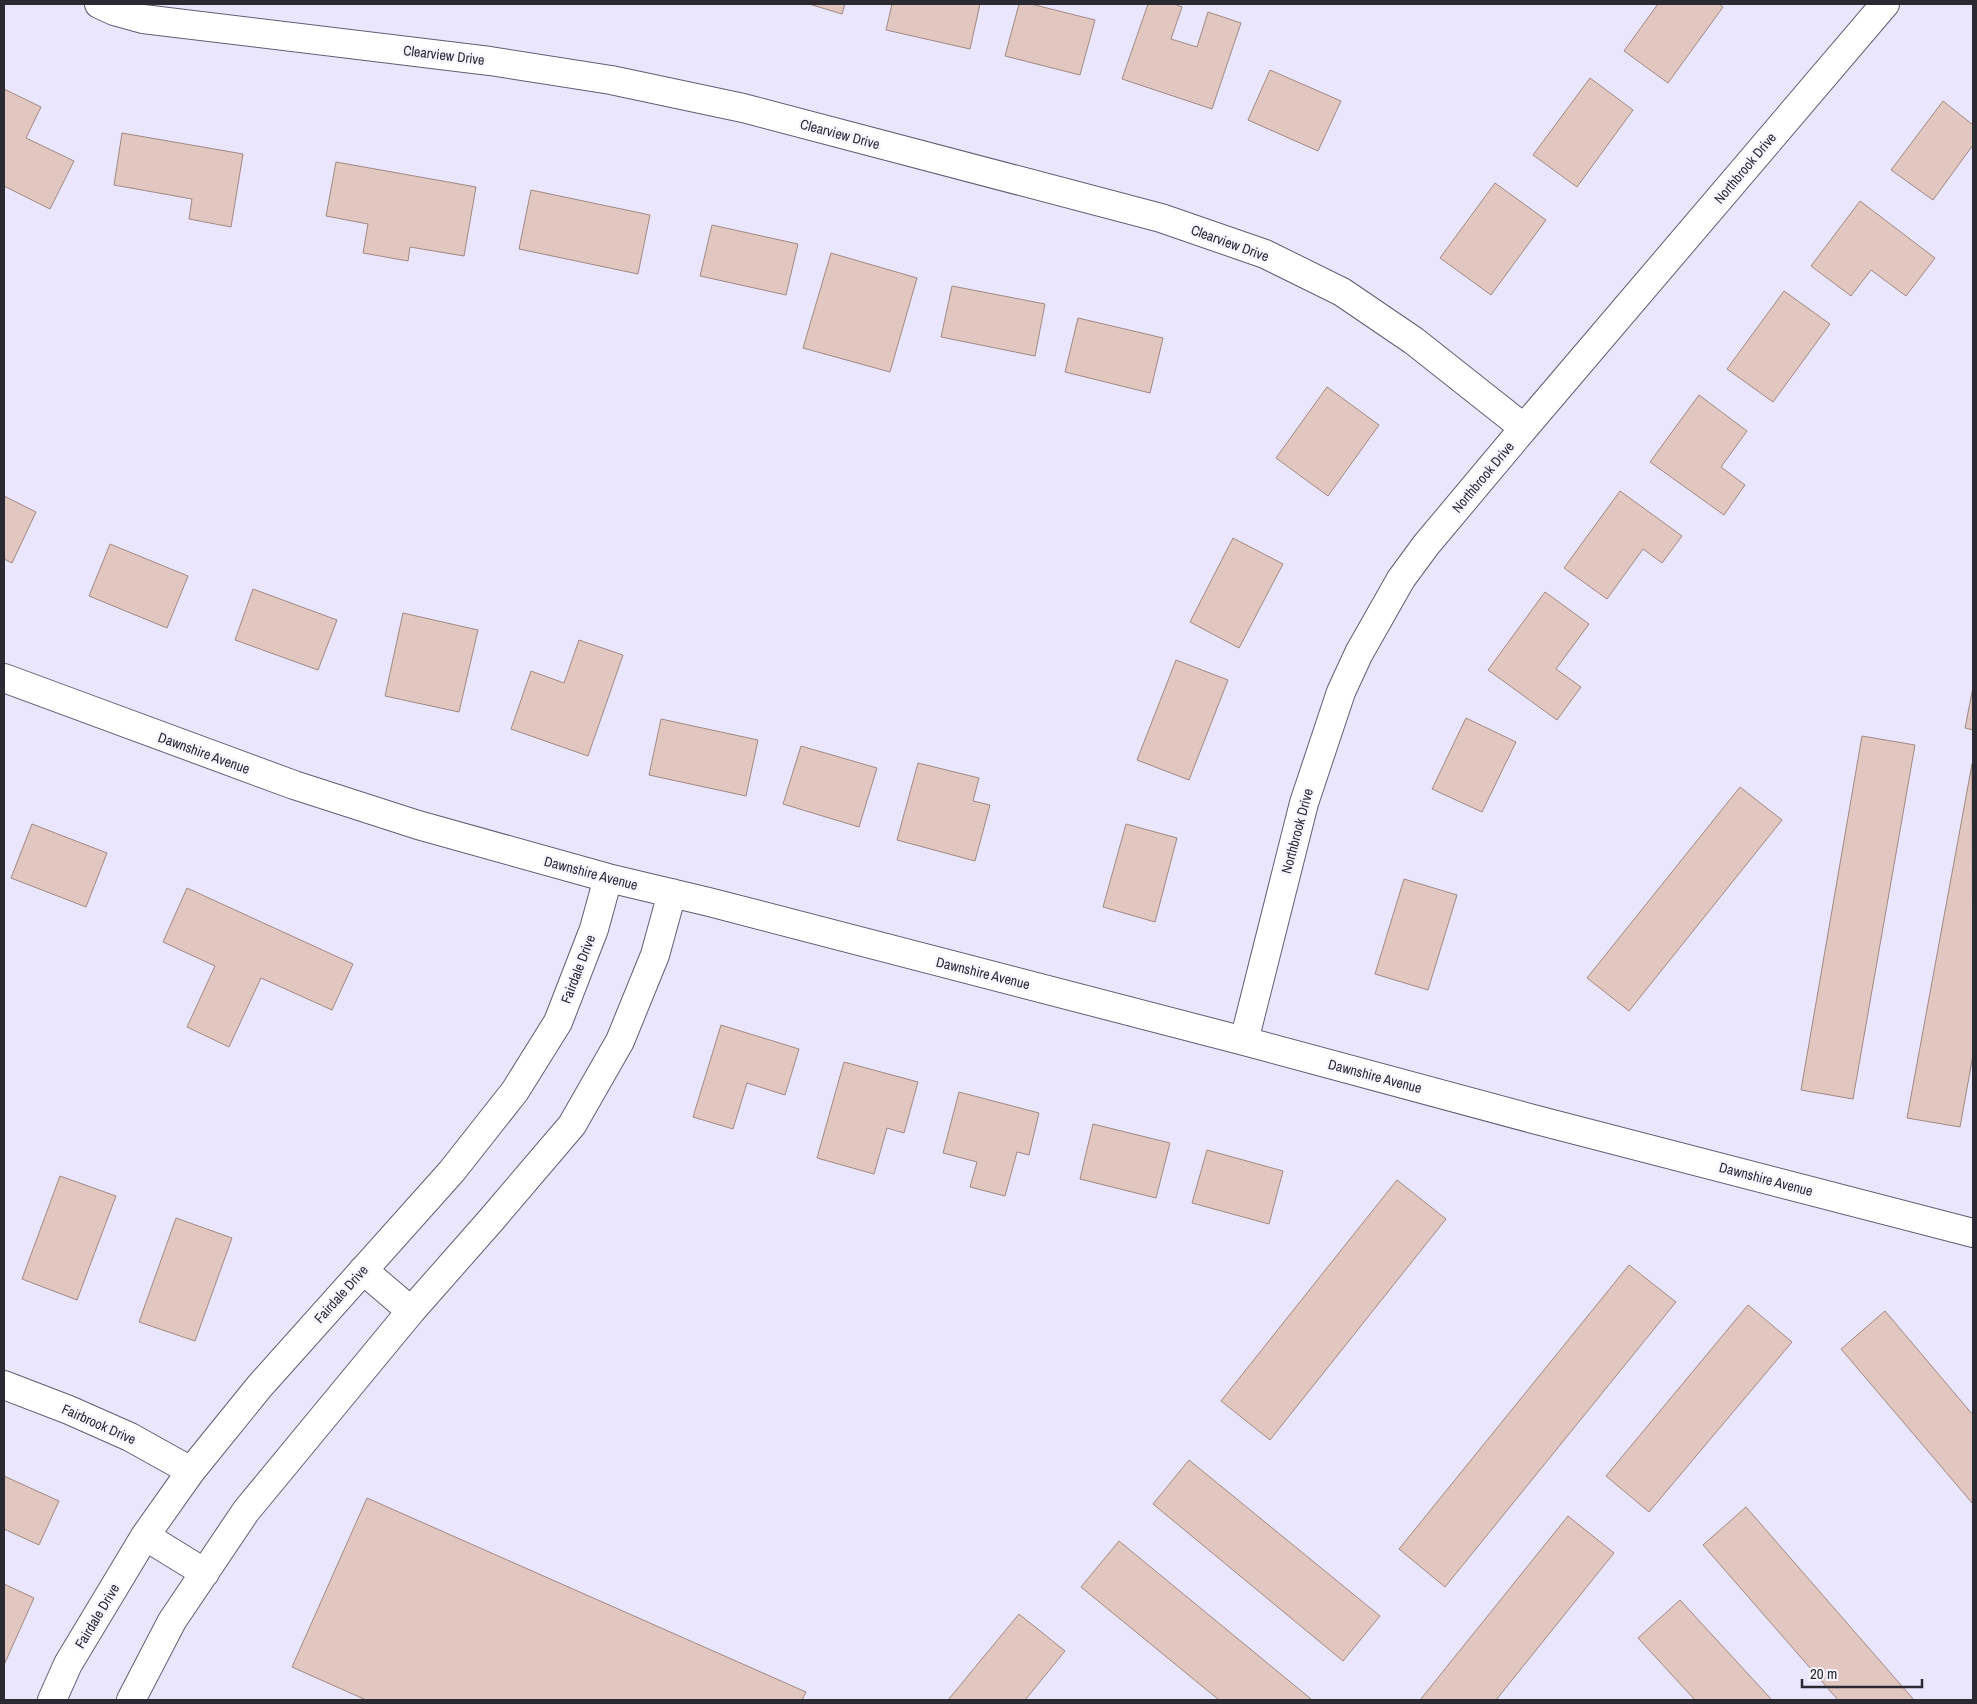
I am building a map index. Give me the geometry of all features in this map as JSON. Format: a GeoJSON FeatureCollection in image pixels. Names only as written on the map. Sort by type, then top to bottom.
{"type":"FeatureCollection","features":[{"type":"Feature","properties":{"kind":"street","name":"Clearview Drive"},"geometry":{"type":"LineString","coordinates":[[99,4],[114,11],[143,19],[490,61],[611,80],[743,108],[1161,218],[1265,254],[1342,292],[1414,341],[1524,428]]}},
{"type":"Feature","properties":{"kind":"street","name":"Northbrook Drive"},"geometry":{"type":"LineString","coordinates":[[1244,1040],[1304,803],[1341,692],[1359,653],[1401,579],[1426,545],[1524,428],[1885,4]]}},
{"type":"Feature","properties":{"kind":"street","name":"Dawnshire Avenue"},"geometry":{"type":"LineString","coordinates":[[4,678],[302,788],[418,825],[608,878],[1244,1040],[1560,1126],[1973,1233]]}},
{"type":"Feature","properties":{"kind":"street","name":"Fairdale Drive"},"geometry":{"type":"LineString","coordinates":[[52,1700],[68,1664],[145,1536],[191,1471],[258,1387],[452,1171],[515,1091],[558,1022],[594,929],[608,878]]}},
{"type":"Feature","properties":{"kind":"street"},"geometry":{"type":"LineString","coordinates":[[131,1700],[172,1621],[246,1511],[411,1311],[572,1125],[620,1041],[655,955],[672,893]]}},
{"type":"Feature","properties":{"kind":"street"},"geometry":{"type":"LineString","coordinates":[[363,1270],[411,1311]]}},
{"type":"Feature","properties":{"kind":"street","name":"Fairbrook Drive"},"geometry":{"type":"LineString","coordinates":[[4,1385],[69,1410],[130,1437],[191,1471]]}},
{"type":"Feature","properties":{"kind":"street"},"geometry":{"type":"LineString","coordinates":[[145,1536],[205,1572]]}},
{"type":"Feature","properties":{"kind":"building"},"geometry":{"type":"Polygon","coordinates":[[[809,4],[845,4],[842,14],[809,4]]]}},
{"type":"Feature","properties":{"kind":"building"},"geometry":{"type":"Polygon","coordinates":[[[892,4],[980,4],[970,49],[886,30],[892,4]]]}},
{"type":"Feature","properties":{"kind":"building"},"geometry":{"type":"Polygon","coordinates":[[[1019,4],[1031,4],[1095,20],[1080,75],[1005,56],[1019,4]]]}},
{"type":"Feature","properties":{"kind":"building"},"geometry":{"type":"Polygon","coordinates":[[[1148,4],[1174,4],[1182,7],[1171,39],[1197,47],[1208,12],[1241,23],[1212,109],[1122,79],[1148,4]]]}},
{"type":"Feature","properties":{"kind":"building"},"geometry":{"type":"Polygon","coordinates":[[[1658,4],[1719,4],[1723,7],[1668,83],[1624,51],[1658,4]]]}},
{"type":"Feature","properties":{"kind":"building"},"geometry":{"type":"Polygon","coordinates":[[[1270,70],[1341,101],[1318,151],[1248,120],[1270,70]]]}},
{"type":"Feature","properties":{"kind":"building"},"geometry":{"type":"Polygon","coordinates":[[[1590,78],[1633,110],[1577,187],[1533,155],[1590,78]]]}},
{"type":"Feature","properties":{"kind":"building"},"geometry":{"type":"Polygon","coordinates":[[[4,89],[41,107],[26,138],[74,161],[50,209],[4,186],[4,89]]]}},
{"type":"Feature","properties":{"kind":"building"},"geometry":{"type":"Polygon","coordinates":[[[1943,101],[1973,125],[1973,145],[1933,200],[1891,170],[1943,101]]]}},
{"type":"Feature","properties":{"kind":"building"},"geometry":{"type":"Polygon","coordinates":[[[122,133],[243,154],[231,227],[189,219],[192,199],[114,185],[122,133]]]}},
{"type":"Feature","properties":{"kind":"building"},"geometry":{"type":"Polygon","coordinates":[[[336,162],[476,187],[464,256],[410,247],[408,261],[363,253],[368,224],[326,216],[336,162]]]}},
{"type":"Feature","properties":{"kind":"building"},"geometry":{"type":"Polygon","coordinates":[[[1495,183],[1546,220],[1491,295],[1440,258],[1495,183]]]}},
{"type":"Feature","properties":{"kind":"building"},"geometry":{"type":"Polygon","coordinates":[[[531,190],[650,215],[638,274],[519,249],[531,190]]]}},
{"type":"Feature","properties":{"kind":"building"},"geometry":{"type":"Polygon","coordinates":[[[1860,201],[1935,258],[1906,296],[1871,270],[1851,296],[1811,266],[1860,201]]]}},
{"type":"Feature","properties":{"kind":"building"},"geometry":{"type":"Polygon","coordinates":[[[712,225],[798,244],[786,295],[700,276],[712,225]]]}},
{"type":"Feature","properties":{"kind":"building"},"geometry":{"type":"Polygon","coordinates":[[[831,253],[917,278],[890,372],[803,348],[831,253]]]}},
{"type":"Feature","properties":{"kind":"building"},"geometry":{"type":"Polygon","coordinates":[[[952,286],[1045,304],[1035,356],[941,337],[952,286]]]}},
{"type":"Feature","properties":{"kind":"building"},"geometry":{"type":"Polygon","coordinates":[[[1784,291],[1830,324],[1773,402],[1727,369],[1784,291]]]}},
{"type":"Feature","properties":{"kind":"building"},"geometry":{"type":"Polygon","coordinates":[[[1078,318],[1163,338],[1150,393],[1065,372],[1078,318]]]}},
{"type":"Feature","properties":{"kind":"building"},"geometry":{"type":"Polygon","coordinates":[[[1327,387],[1379,425],[1328,496],[1276,458],[1327,387]]]}},
{"type":"Feature","properties":{"kind":"building"},"geometry":{"type":"Polygon","coordinates":[[[1699,395],[1747,431],[1721,467],[1745,485],[1724,515],[1650,462],[1699,395]]]}},
{"type":"Feature","properties":{"kind":"building"},"geometry":{"type":"Polygon","coordinates":[[[1620,491],[1682,536],[1662,563],[1643,549],[1607,599],[1564,568],[1620,491]]]}},
{"type":"Feature","properties":{"kind":"building"},"geometry":{"type":"Polygon","coordinates":[[[4,496],[36,512],[12,563],[4,559],[4,496]]]}},
{"type":"Feature","properties":{"kind":"building"},"geometry":{"type":"Polygon","coordinates":[[[1233,538],[1283,564],[1239,648],[1190,622],[1233,538]]]}},
{"type":"Feature","properties":{"kind":"building"},"geometry":{"type":"Polygon","coordinates":[[[110,544],[188,576],[167,628],[89,596],[110,544]]]}},
{"type":"Feature","properties":{"kind":"building"},"geometry":{"type":"Polygon","coordinates":[[[253,589],[337,620],[318,670],[235,640],[253,589]]]}},
{"type":"Feature","properties":{"kind":"building"},"geometry":{"type":"Polygon","coordinates":[[[1545,592],[1589,624],[1556,669],[1581,687],[1557,720],[1488,670],[1545,592]]]}},
{"type":"Feature","properties":{"kind":"building"},"geometry":{"type":"Polygon","coordinates":[[[403,613],[478,630],[459,712],[385,696],[403,613]]]}},
{"type":"Feature","properties":{"kind":"building"},"geometry":{"type":"Polygon","coordinates":[[[579,640],[623,655],[588,756],[511,729],[531,671],[564,683],[579,640]]]}},
{"type":"Feature","properties":{"kind":"building"},"geometry":{"type":"Polygon","coordinates":[[[1176,660],[1228,680],[1189,780],[1137,760],[1176,660]]]}},
{"type":"Feature","properties":{"kind":"building"},"geometry":{"type":"Polygon","coordinates":[[[1973,687],[1973,730],[1965,728],[1973,687]]]}},
{"type":"Feature","properties":{"kind":"building"},"geometry":{"type":"Polygon","coordinates":[[[1466,718],[1516,742],[1482,812],[1432,789],[1466,718]]]}},
{"type":"Feature","properties":{"kind":"building"},"geometry":{"type":"Polygon","coordinates":[[[661,719],[758,740],[746,796],[649,775],[661,719]]]}},
{"type":"Feature","properties":{"kind":"building"},"geometry":{"type":"Polygon","coordinates":[[[1862,736],[1915,745],[1853,1099],[1801,1090],[1862,736]]]}},
{"type":"Feature","properties":{"kind":"building"},"geometry":{"type":"Polygon","coordinates":[[[801,746],[877,768],[859,827],[783,804],[801,746]]]}},
{"type":"Feature","properties":{"kind":"building"},"geometry":{"type":"Polygon","coordinates":[[[918,763],[979,778],[973,801],[990,805],[975,861],[897,840],[918,763]]]}},
{"type":"Feature","properties":{"kind":"building"},"geometry":{"type":"Polygon","coordinates":[[[1972,764],[1973,1055],[1960,1127],[1907,1118],[1972,764]]]}},
{"type":"Feature","properties":{"kind":"building"},"geometry":{"type":"Polygon","coordinates":[[[1740,787],[1782,820],[1629,1011],[1587,978],[1740,787]]]}},
{"type":"Feature","properties":{"kind":"building"},"geometry":{"type":"Polygon","coordinates":[[[32,824],[107,853],[86,907],[11,878],[32,824]]]}},
{"type":"Feature","properties":{"kind":"building"},"geometry":{"type":"Polygon","coordinates":[[[1126,824],[1177,838],[1155,922],[1103,907],[1126,824]]]}},
{"type":"Feature","properties":{"kind":"building"},"geometry":{"type":"Polygon","coordinates":[[[1404,879],[1457,895],[1428,990],[1375,974],[1404,879]]]}},
{"type":"Feature","properties":{"kind":"building"},"geometry":{"type":"Polygon","coordinates":[[[187,888],[353,964],[332,1010],[261,978],[229,1047],[187,1027],[215,966],[163,942],[187,888]]]}},
{"type":"Feature","properties":{"kind":"building"},"geometry":{"type":"Polygon","coordinates":[[[721,1025],[799,1049],[785,1095],[747,1083],[733,1129],[693,1117],[721,1025]]]}},
{"type":"Feature","properties":{"kind":"building"},"geometry":{"type":"Polygon","coordinates":[[[844,1062],[918,1082],[904,1133],[887,1128],[874,1174],[817,1158],[844,1062]]]}},
{"type":"Feature","properties":{"kind":"building"},"geometry":{"type":"Polygon","coordinates":[[[959,1092],[1039,1113],[1029,1155],[1017,1152],[1005,1196],[970,1187],[977,1162],[943,1153],[959,1092]]]}},
{"type":"Feature","properties":{"kind":"building"},"geometry":{"type":"Polygon","coordinates":[[[1093,1124],[1170,1143],[1156,1198],[1080,1179],[1093,1124]]]}},
{"type":"Feature","properties":{"kind":"building"},"geometry":{"type":"Polygon","coordinates":[[[1207,1150],[1283,1171],[1269,1224],[1192,1203],[1207,1150]]]}},
{"type":"Feature","properties":{"kind":"building"},"geometry":{"type":"Polygon","coordinates":[[[60,1176],[116,1196],[77,1300],[22,1279],[60,1176]]]}},
{"type":"Feature","properties":{"kind":"building"},"geometry":{"type":"Polygon","coordinates":[[[1397,1180],[1446,1219],[1270,1440],[1221,1401],[1397,1180]]]}},
{"type":"Feature","properties":{"kind":"building"},"geometry":{"type":"Polygon","coordinates":[[[176,1218],[232,1238],[195,1341],[139,1322],[176,1218]]]}},
{"type":"Feature","properties":{"kind":"building"},"geometry":{"type":"Polygon","coordinates":[[[1629,1265],[1676,1302],[1445,1587],[1399,1549],[1629,1265]]]}},
{"type":"Feature","properties":{"kind":"building"},"geometry":{"type":"Polygon","coordinates":[[[1748,1305],[1792,1342],[1649,1512],[1606,1476],[1748,1305]]]}},
{"type":"Feature","properties":{"kind":"building"},"geometry":{"type":"Polygon","coordinates":[[[1885,1311],[1973,1415],[1973,1504],[1841,1349],[1885,1311]]]}},
{"type":"Feature","properties":{"kind":"building"},"geometry":{"type":"Polygon","coordinates":[[[1189,1460],[1380,1616],[1343,1661],[1153,1504],[1189,1460]]]}},
{"type":"Feature","properties":{"kind":"building"},"geometry":{"type":"Polygon","coordinates":[[[4,1476],[59,1501],[39,1545],[4,1529],[4,1476]]]}},
{"type":"Feature","properties":{"kind":"building"},"geometry":{"type":"Polygon","coordinates":[[[367,1498],[806,1692],[802,1700],[366,1700],[292,1667],[367,1498]]]}},
{"type":"Feature","properties":{"kind":"building"},"geometry":{"type":"Polygon","coordinates":[[[1746,1507],[1914,1700],[1838,1700],[1703,1545],[1746,1507]]]}},
{"type":"Feature","properties":{"kind":"building"},"geometry":{"type":"Polygon","coordinates":[[[1568,1516],[1614,1553],[1496,1700],[1420,1700],[1568,1516]]]}},
{"type":"Feature","properties":{"kind":"building"},"geometry":{"type":"Polygon","coordinates":[[[1119,1541],[1311,1699],[1219,1700],[1081,1587],[1119,1541]]]}},
{"type":"Feature","properties":{"kind":"building"},"geometry":{"type":"Polygon","coordinates":[[[4,1584],[34,1598],[4,1665],[4,1584]]]}},
{"type":"Feature","properties":{"kind":"building"},"geometry":{"type":"Polygon","coordinates":[[[1680,1600],[1772,1700],[1695,1700],[1638,1638],[1680,1600]]]}},
{"type":"Feature","properties":{"kind":"building"},"geometry":{"type":"Polygon","coordinates":[[[1019,1614],[1065,1651],[1025,1700],[948,1700],[1019,1614]]]}}]}
